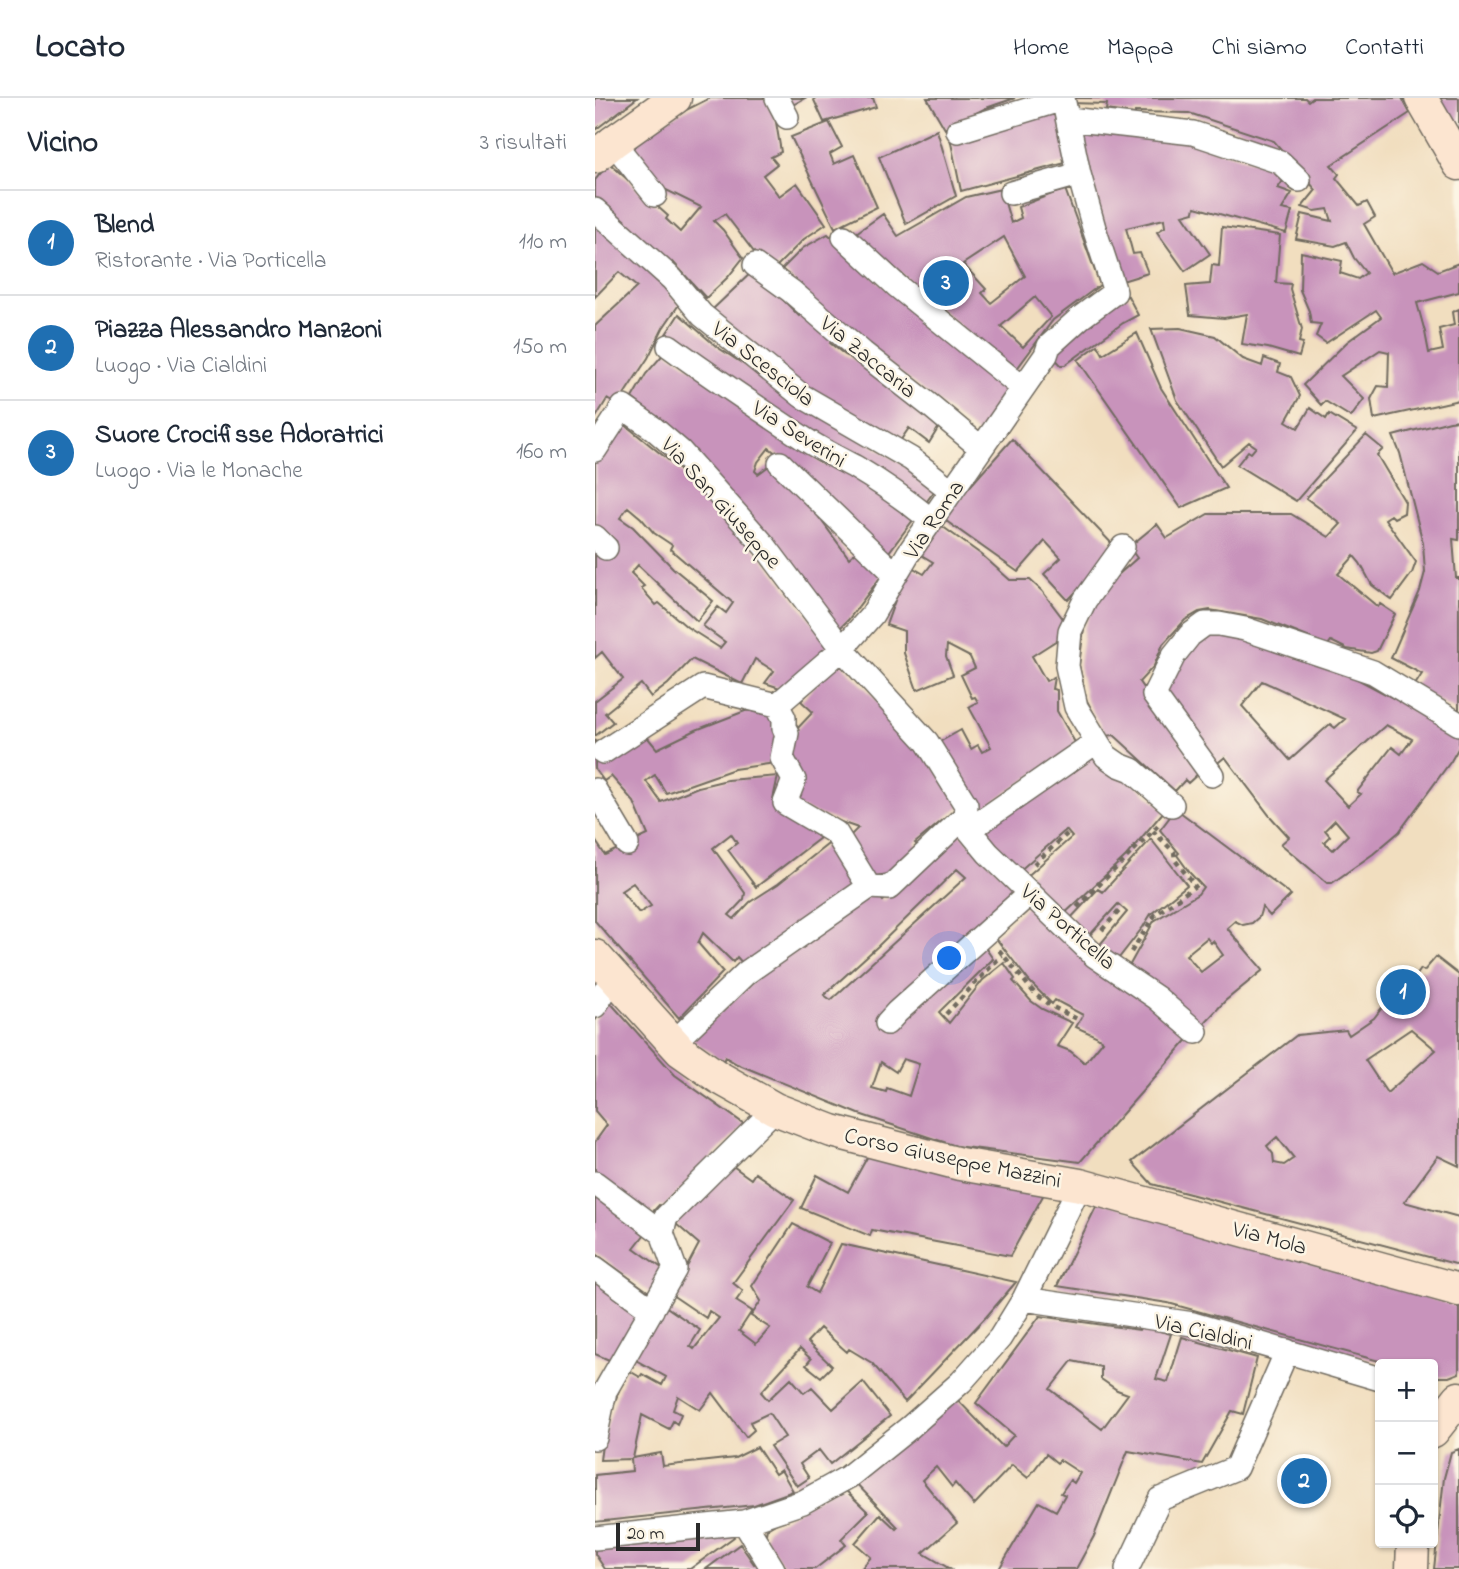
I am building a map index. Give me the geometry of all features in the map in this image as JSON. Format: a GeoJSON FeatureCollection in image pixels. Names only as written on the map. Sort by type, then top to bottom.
{"type":"FeatureCollection","features":[{"type":"Feature","properties":{"kind":"main road"},"geometry":{"type":"LineString","coordinates":[[604,150],[675,98]]}},
{"type":"Feature","properties":{"kind":"main road"},"geometry":{"type":"LineString","coordinates":[[1421,98],[1459,164]]}},
{"type":"Feature","properties":{"kind":"main road","name":"Corso Giuseppe Mazzini"},"geometry":{"type":"LineString","coordinates":[[604,967],[681,1051],[718,1077],[775,1109],[832,1131],[960,1164],[1080,1185]]}},
{"type":"Feature","properties":{"kind":"main road","name":"Via Mola"},"geometry":{"type":"LineString","coordinates":[[1080,1185],[1459,1290]]}},
{"type":"Feature","properties":{"kind":"main road"},"geometry":{"type":"LineString","coordinates":[[1412,1569],[1413,1548]]}},
{"type":"Feature","properties":{"kind":"street"},"geometry":{"type":"LineString","coordinates":[[1011,193],[1079,174],[1065,105]]}},
{"type":"Feature","properties":{"kind":"street"},"geometry":{"type":"LineString","coordinates":[[958,131],[1065,105],[1193,133],[1280,162],[1299,180]]}},
{"type":"Feature","properties":{"kind":"street"},"geometry":{"type":"LineString","coordinates":[[604,150],[655,195]]}},
{"type":"Feature","properties":{"kind":"street","name":"Via Roma"},"geometry":{"type":"LineString","coordinates":[[777,705],[842,649],[872,615],[931,520],[1046,355],[1049,346],[1115,292],[1079,174]]}},
{"type":"Feature","properties":{"kind":"street","name":"Via Scesciola"},"geometry":{"type":"LineString","coordinates":[[595,211],[673,279],[702,315],[802,396],[911,459],[952,491]]}},
{"type":"Feature","properties":{"kind":"street"},"geometry":{"type":"LineString","coordinates":[[844,237],[897,286],[1023,388]]}},
{"type":"Feature","properties":{"kind":"street","name":"Via Zaccaria"},"geometry":{"type":"LineString","coordinates":[[755,265],[791,291],[981,448]]}},
{"type":"Feature","properties":{"kind":"street","name":"Via Severini"},"geometry":{"type":"LineString","coordinates":[[669,346],[729,390],[891,490],[931,520]]}},
{"type":"Feature","properties":{"kind":"street","name":"Via San Giuseppe"},"geometry":{"type":"LineString","coordinates":[[595,450],[623,407],[653,428],[680,451],[764,545],[842,649]]}},
{"type":"Feature","properties":{"kind":"street"},"geometry":{"type":"LineString","coordinates":[[780,463],[895,575]]}},
{"type":"Feature","properties":{"kind":"street"},"geometry":{"type":"LineString","coordinates":[[1123,547],[1085,600],[1070,631],[1067,666],[1076,707],[1096,742],[1107,756],[1132,770],[1172,805]]}},
{"type":"Feature","properties":{"kind":"street"},"geometry":{"type":"LineString","coordinates":[[1212,775],[1154,695],[1174,655],[1190,635],[1205,624],[1245,629],[1373,672],[1459,724]]}},
{"type":"Feature","properties":{"kind":"street","name":"Via Porticella"},"geometry":{"type":"LineString","coordinates":[[842,649],[927,742],[988,853],[1095,956],[1157,998],[1196,1032]]}},
{"type":"Feature","properties":{"kind":"street"},"geometry":{"type":"LineString","coordinates":[[603,752],[703,687],[777,705],[784,718],[787,733],[782,758],[794,780],[785,803],[836,833],[870,887]]}},
{"type":"Feature","properties":{"kind":"street"},"geometry":{"type":"LineString","coordinates":[[674,1042],[746,973],[870,887],[889,888],[966,817],[1096,742]]}},
{"type":"Feature","properties":{"kind":"street"},"geometry":{"type":"LineString","coordinates":[[595,790],[627,844]]}},
{"type":"Feature","properties":{"kind":"street"},"geometry":{"type":"LineString","coordinates":[[887,1023],[986,933],[1023,886]]}},
{"type":"Feature","properties":{"kind":"street"},"geometry":{"type":"LineString","coordinates":[[595,1006],[604,967]]}},
{"type":"Feature","properties":{"kind":"street"},"geometry":{"type":"LineString","coordinates":[[662,1233],[666,1217],[775,1109]]}},
{"type":"Feature","properties":{"kind":"street"},"geometry":{"type":"LineString","coordinates":[[595,1183],[662,1233],[675,1269],[652,1310],[600,1389],[595,1438]]}},
{"type":"Feature","properties":{"kind":"street"},"geometry":{"type":"LineString","coordinates":[[595,1538],[744,1522],[803,1502],[848,1477],[961,1382],[1000,1338],[1024,1299],[1080,1185]]}},
{"type":"Feature","properties":{"kind":"street"},"geometry":{"type":"LineString","coordinates":[[595,1268],[652,1310]]}},
{"type":"Feature","properties":{"kind":"street","name":"Via Cialdini"},"geometry":{"type":"LineString","coordinates":[[1024,1299],[1193,1324],[1375,1377]]}},
{"type":"Feature","properties":{"kind":"street"},"geometry":{"type":"LineString","coordinates":[[1127,1569],[1160,1499],[1236,1468],[1287,1351]]}},
{"type":"Feature","properties":{"kind":"street"},"geometry":{"type":"LineString","coordinates":[[744,1522],[773,1569]]}},
{"type":"Feature","properties":{"kind":"path"},"geometry":{"type":"LineString","coordinates":[[1061,922],[1153,831],[1172,805]]}},
{"type":"Feature","properties":{"kind":"path"},"geometry":{"type":"LineString","coordinates":[[1119,971],[1155,915],[1195,886],[1175,860],[1174,852],[1153,831]]}},
{"type":"Feature","properties":{"kind":"path"},"geometry":{"type":"LineString","coordinates":[[1023,886],[1067,834]]}},
{"type":"Feature","properties":{"kind":"path"},"geometry":{"type":"LineString","coordinates":[[986,933],[1036,995],[1077,1019]]}},
{"type":"Feature","properties":{"kind":"path"},"geometry":{"type":"LineString","coordinates":[[946,1014],[1002,955]]}},
{"type":"Feature","properties":{"kind":"building"},"geometry":{"type":"Polygon","coordinates":[[[595,98],[637,98],[595,130],[595,98]]]}},
{"type":"Feature","properties":{"kind":"building"},"geometry":{"type":"Polygon","coordinates":[[[710,98],[765,98],[775,116],[781,152],[771,157],[777,164],[763,175],[779,196],[797,183],[826,224],[804,239],[772,271],[725,214],[714,221],[743,258],[706,298],[673,262],[670,265],[675,287],[670,295],[680,303],[617,405],[607,399],[595,419],[595,326],[637,287],[619,272],[595,297],[595,180],[609,163],[668,216],[666,219],[680,232],[701,207],[656,185],[628,145],[648,129],[710,98]]]}},
{"type":"Feature","properties":{"kind":"building"},"geometry":{"type":"Polygon","coordinates":[[[784,98],[805,98],[789,107],[784,98]]]}},
{"type":"Feature","properties":{"kind":"building"},"geometry":{"type":"Polygon","coordinates":[[[813,98],[873,98],[876,107],[824,122],[813,98]]]}},
{"type":"Feature","properties":{"kind":"building"},"geometry":{"type":"Polygon","coordinates":[[[927,98],[1015,98],[986,108],[945,129],[927,98]]]}},
{"type":"Feature","properties":{"kind":"building"},"geometry":{"type":"Polygon","coordinates":[[[1069,98],[1305,98],[1308,101],[1312,98],[1402,98],[1410,113],[1331,165],[1339,174],[1336,178],[1359,206],[1367,202],[1375,217],[1364,224],[1392,273],[1423,261],[1438,271],[1459,263],[1459,292],[1417,303],[1429,353],[1443,350],[1439,329],[1454,325],[1452,312],[1459,309],[1459,400],[1374,419],[1371,399],[1378,386],[1388,387],[1389,352],[1380,350],[1341,376],[1364,399],[1351,417],[1325,401],[1321,405],[1303,385],[1347,342],[1381,317],[1376,310],[1326,343],[1316,336],[1321,324],[1311,323],[1300,290],[1301,252],[1342,261],[1340,273],[1358,279],[1366,273],[1346,242],[1335,246],[1296,239],[1302,214],[1332,221],[1328,209],[1315,211],[1302,207],[1316,190],[1274,141],[1189,113],[1135,114],[1106,110],[1107,104],[1070,103],[1069,98]]]}},
{"type":"Feature","properties":{"kind":"building"},"geometry":{"type":"Polygon","coordinates":[[[1437,98],[1459,98],[1459,145],[1437,98]]]}},
{"type":"Feature","properties":{"kind":"building"},"geometry":{"type":"Polygon","coordinates":[[[1058,108],[1069,162],[961,191],[950,138],[1058,108]]]}},
{"type":"Feature","properties":{"kind":"building"},"geometry":{"type":"Polygon","coordinates":[[[829,122],[842,147],[830,154],[834,164],[854,155],[877,207],[835,228],[791,137],[829,122]]]}},
{"type":"Feature","properties":{"kind":"building"},"geometry":{"type":"Polygon","coordinates":[[[937,130],[956,196],[906,224],[879,157],[937,130]]]}},
{"type":"Feature","properties":{"kind":"building"},"geometry":{"type":"Polygon","coordinates":[[[1081,130],[1176,137],[1289,172],[1278,188],[1292,193],[1282,209],[1292,211],[1286,233],[1195,207],[1194,212],[1183,215],[1210,254],[1185,271],[1157,232],[1165,227],[1164,219],[1126,228],[1133,254],[1140,253],[1148,273],[1119,282],[1103,228],[1081,130]]]}},
{"type":"Feature","properties":{"kind":"building"},"geometry":{"type":"Polygon","coordinates":[[[1001,189],[1011,223],[1021,218],[1018,207],[1065,189],[1100,285],[1053,320],[1013,374],[856,233],[883,214],[898,236],[966,197],[1001,189]],[[1004,237],[963,264],[986,289],[982,293],[991,303],[1025,276],[1004,237]],[[1035,297],[1001,326],[1023,347],[1051,317],[1035,297]]]}},
{"type":"Feature","properties":{"kind":"building"},"geometry":{"type":"Polygon","coordinates":[[[1222,227],[1280,235],[1276,283],[1291,284],[1290,289],[1302,329],[1299,342],[1303,343],[1299,357],[1242,344],[1247,314],[1224,318],[1190,315],[1186,286],[1210,284],[1212,265],[1219,266],[1222,227]]]}},
{"type":"Feature","properties":{"kind":"building"},"geometry":{"type":"Polygon","coordinates":[[[828,234],[891,293],[1011,389],[978,434],[818,308],[782,269],[803,248],[828,234]]]}},
{"type":"Feature","properties":{"kind":"building"},"geometry":{"type":"Polygon","coordinates":[[[754,270],[799,316],[805,309],[836,336],[830,343],[845,355],[876,371],[942,422],[929,443],[909,428],[896,447],[803,391],[712,310],[754,270]]]}},
{"type":"Feature","properties":{"kind":"building"},"geometry":{"type":"Polygon","coordinates":[[[1128,296],[1138,315],[1065,365],[1061,365],[1050,353],[1111,301],[1128,296]]]}},
{"type":"Feature","properties":{"kind":"building"},"geometry":{"type":"Polygon","coordinates":[[[679,314],[717,347],[938,486],[924,505],[690,354],[666,334],[679,314]]]}},
{"type":"Feature","properties":{"kind":"building"},"geometry":{"type":"Polygon","coordinates":[[[1180,328],[1215,336],[1243,359],[1262,366],[1264,358],[1280,364],[1278,372],[1291,377],[1300,396],[1286,421],[1298,428],[1310,408],[1326,419],[1329,414],[1357,431],[1296,501],[1237,465],[1248,451],[1251,453],[1256,447],[1249,442],[1221,466],[1177,400],[1151,329],[1180,328]]]}},
{"type":"Feature","properties":{"kind":"building"},"geometry":{"type":"Polygon","coordinates":[[[1137,333],[1161,388],[1226,488],[1181,508],[1078,360],[1098,345],[1103,354],[1137,333]]]}},
{"type":"Feature","properties":{"kind":"building"},"geometry":{"type":"Polygon","coordinates":[[[666,351],[782,428],[823,464],[855,472],[916,516],[886,556],[793,466],[769,448],[758,462],[755,471],[758,474],[773,463],[798,489],[849,558],[857,551],[882,575],[836,632],[665,424],[632,398],[646,374],[666,351]]]}},
{"type":"Feature","properties":{"kind":"building"},"geometry":{"type":"Polygon","coordinates":[[[619,420],[666,458],[710,499],[772,569],[830,645],[783,689],[765,683],[774,671],[755,659],[742,684],[692,659],[651,697],[641,684],[605,713],[613,722],[595,736],[595,701],[623,679],[602,652],[595,658],[595,551],[616,541],[595,525],[595,453],[619,420]],[[628,507],[620,518],[713,601],[697,621],[638,565],[631,573],[644,586],[641,588],[656,605],[659,603],[687,627],[720,648],[725,642],[703,626],[718,607],[726,613],[733,603],[670,549],[672,545],[654,533],[628,507]]]}},
{"type":"Feature","properties":{"kind":"building"},"geometry":{"type":"Polygon","coordinates":[[[1459,420],[1459,540],[1453,539],[1456,578],[1459,578],[1459,712],[1413,688],[1422,674],[1391,658],[1420,591],[1425,572],[1423,543],[1400,453],[1393,436],[1459,420]]]}},
{"type":"Feature","properties":{"kind":"building"},"geometry":{"type":"Polygon","coordinates":[[[1366,435],[1383,449],[1377,455],[1405,502],[1404,513],[1385,519],[1416,562],[1412,573],[1392,600],[1372,585],[1354,556],[1338,574],[1378,607],[1380,604],[1395,614],[1377,651],[1371,653],[1347,649],[1331,641],[1328,645],[1262,619],[1210,610],[1199,612],[1185,620],[1163,644],[1154,666],[1139,682],[1201,771],[1188,783],[1185,780],[1175,791],[1114,735],[1106,736],[1086,699],[1079,665],[1084,628],[1095,602],[1109,583],[1137,558],[1129,547],[1157,524],[1167,538],[1208,514],[1291,514],[1329,537],[1341,524],[1306,498],[1366,435]]]}},
{"type":"Feature","properties":{"kind":"building"},"geometry":{"type":"Polygon","coordinates":[[[1012,439],[1117,549],[1068,600],[1044,574],[1061,558],[1045,541],[1018,572],[942,518],[1012,439]]]}},
{"type":"Feature","properties":{"kind":"building"},"geometry":{"type":"Polygon","coordinates":[[[939,524],[982,555],[1010,580],[1030,580],[1042,591],[1067,624],[1057,640],[1032,656],[1046,681],[1054,677],[1052,689],[1057,690],[1057,711],[1077,746],[979,811],[936,744],[961,730],[971,749],[978,745],[982,752],[991,747],[969,707],[978,702],[975,697],[972,698],[961,675],[975,668],[970,657],[947,645],[946,656],[953,675],[917,690],[904,653],[904,631],[886,625],[908,565],[924,574],[933,562],[918,553],[939,524]]]}},
{"type":"Feature","properties":{"kind":"building"},"geometry":{"type":"Polygon","coordinates":[[[1205,625],[1348,674],[1459,733],[1459,747],[1399,832],[1373,854],[1332,883],[1327,883],[1281,844],[1289,837],[1225,757],[1214,766],[1160,685],[1205,625]],[[1262,681],[1242,706],[1290,760],[1330,724],[1335,728],[1345,719],[1262,681]],[[1386,725],[1324,780],[1348,806],[1361,794],[1357,792],[1392,747],[1401,754],[1412,739],[1386,725]],[[1335,820],[1325,830],[1330,836],[1324,842],[1333,850],[1348,835],[1335,820]]]}},
{"type":"Feature","properties":{"kind":"building"},"geometry":{"type":"Polygon","coordinates":[[[838,660],[918,743],[961,805],[915,843],[922,850],[895,873],[869,877],[844,842],[858,828],[789,804],[785,755],[794,732],[813,712],[801,701],[838,660]]]}},
{"type":"Feature","properties":{"kind":"building"},"geometry":{"type":"Polygon","coordinates":[[[768,708],[780,734],[775,763],[734,769],[666,793],[655,775],[646,781],[661,802],[698,787],[727,780],[778,776],[773,799],[820,838],[756,887],[728,850],[737,843],[731,834],[713,848],[745,893],[744,899],[729,915],[734,919],[750,902],[778,884],[832,841],[860,884],[744,965],[737,957],[733,962],[703,933],[698,943],[723,972],[679,1018],[595,921],[595,840],[605,855],[648,835],[634,802],[611,776],[604,781],[595,769],[595,741],[608,760],[643,732],[657,749],[745,711],[768,708]],[[633,883],[621,891],[639,913],[651,906],[633,883]]]}},
{"type":"Feature","properties":{"kind":"building"},"geometry":{"type":"Polygon","coordinates":[[[1094,749],[1165,810],[1126,856],[1062,916],[1024,879],[1072,837],[1066,830],[1017,873],[975,832],[1094,749]]]}},
{"type":"Feature","properties":{"kind":"building"},"geometry":{"type":"Polygon","coordinates":[[[1176,809],[1291,895],[1270,916],[1262,907],[1259,917],[1252,923],[1243,925],[1235,921],[1227,928],[1263,970],[1225,1001],[1199,1029],[1127,970],[1154,921],[1198,894],[1203,887],[1160,830],[1176,809]],[[1207,938],[1186,955],[1201,972],[1223,955],[1213,941],[1211,943],[1207,938]]]}},
{"type":"Feature","properties":{"kind":"building"},"geometry":{"type":"Polygon","coordinates":[[[958,831],[1022,894],[982,943],[993,959],[939,1012],[949,1023],[983,980],[1004,963],[1015,979],[1013,981],[1031,1001],[1072,1023],[1057,1046],[1070,1051],[1085,1063],[1103,1041],[1076,1027],[1083,1015],[1055,1000],[1052,1004],[1029,981],[995,937],[1028,905],[1191,1036],[1080,1162],[956,1146],[859,1114],[725,1057],[723,1061],[692,1040],[762,972],[875,891],[883,901],[927,863],[958,831]],[[957,869],[824,995],[831,1000],[966,877],[957,869]],[[903,1059],[896,1072],[881,1062],[872,1088],[886,1092],[887,1088],[909,1096],[919,1064],[903,1059]]]}},
{"type":"Feature","properties":{"kind":"building"},"geometry":{"type":"Polygon","coordinates":[[[1151,839],[1187,885],[1151,914],[1115,963],[1097,948],[1127,912],[1118,904],[1088,937],[1069,920],[1098,889],[1103,892],[1151,839]]]}},
{"type":"Feature","properties":{"kind":"building"},"geometry":{"type":"Polygon","coordinates":[[[1436,957],[1459,975],[1459,1166],[1438,1156],[1404,1202],[1459,1217],[1459,1265],[1152,1184],[1132,1162],[1297,1035],[1346,1030],[1349,1035],[1374,1018],[1408,974],[1414,979],[1421,969],[1424,971],[1436,957]],[[1411,1029],[1365,1060],[1387,1093],[1436,1050],[1411,1029]],[[1277,1137],[1267,1146],[1273,1154],[1274,1163],[1284,1165],[1294,1158],[1277,1137]]]}},
{"type":"Feature","properties":{"kind":"building"},"geometry":{"type":"Polygon","coordinates":[[[608,1000],[675,1075],[744,1124],[664,1207],[659,1205],[647,1218],[595,1180],[595,1142],[607,1125],[595,1111],[595,1021],[608,1000]]]}},
{"type":"Feature","properties":{"kind":"building"},"geometry":{"type":"Polygon","coordinates":[[[869,1154],[1045,1192],[1010,1256],[872,1230],[870,1236],[801,1208],[817,1175],[848,1192],[869,1154]]]}},
{"type":"Feature","properties":{"kind":"building"},"geometry":{"type":"Polygon","coordinates":[[[730,1164],[751,1179],[755,1173],[794,1200],[733,1283],[743,1291],[736,1301],[752,1311],[739,1331],[756,1344],[770,1328],[751,1316],[761,1301],[752,1286],[793,1224],[830,1243],[807,1287],[817,1293],[841,1244],[1016,1282],[905,1402],[872,1363],[849,1349],[847,1352],[820,1328],[807,1342],[832,1366],[821,1377],[806,1365],[811,1359],[800,1349],[761,1392],[768,1400],[791,1378],[804,1393],[812,1387],[833,1409],[863,1382],[890,1416],[830,1464],[819,1450],[800,1464],[809,1478],[797,1486],[770,1446],[785,1437],[769,1413],[750,1422],[754,1430],[746,1437],[713,1393],[700,1410],[678,1396],[673,1410],[681,1414],[677,1424],[673,1421],[669,1429],[642,1415],[633,1458],[661,1453],[663,1466],[735,1458],[757,1447],[775,1474],[781,1470],[793,1491],[754,1505],[595,1522],[595,1475],[632,1471],[631,1459],[600,1460],[603,1438],[626,1369],[662,1385],[666,1377],[632,1358],[665,1306],[700,1330],[690,1346],[694,1349],[719,1318],[709,1311],[706,1318],[672,1295],[699,1244],[676,1224],[730,1164]]]}},
{"type":"Feature","properties":{"kind":"building"},"geometry":{"type":"Polygon","coordinates":[[[595,1191],[648,1230],[634,1248],[666,1271],[653,1295],[595,1253],[595,1191]]]}},
{"type":"Feature","properties":{"kind":"building"},"geometry":{"type":"Polygon","coordinates":[[[1099,1201],[1459,1307],[1459,1373],[1438,1377],[1438,1359],[1375,1360],[1168,1303],[1057,1286],[1099,1201]]]}},
{"type":"Feature","properties":{"kind":"building"},"geometry":{"type":"Polygon","coordinates":[[[595,1279],[642,1311],[614,1362],[595,1354],[595,1279]]]}},
{"type":"Feature","properties":{"kind":"building"},"geometry":{"type":"Polygon","coordinates":[[[1040,1316],[1139,1330],[1141,1326],[1171,1334],[1156,1379],[1168,1382],[1182,1337],[1257,1358],[1243,1414],[1232,1411],[1202,1464],[1128,1451],[1094,1536],[1076,1569],[999,1569],[1039,1502],[1056,1511],[1065,1495],[1061,1493],[1070,1480],[1074,1483],[1080,1473],[1060,1460],[1057,1463],[1046,1454],[1028,1478],[1012,1465],[974,1505],[955,1483],[952,1487],[936,1467],[922,1480],[957,1523],[923,1553],[950,1569],[861,1569],[871,1557],[855,1543],[880,1514],[896,1529],[898,1527],[852,1479],[955,1397],[1003,1447],[1014,1435],[976,1403],[1040,1316]],[[1072,1361],[1050,1389],[1102,1429],[1128,1394],[1101,1379],[1101,1367],[1072,1361]]]}},
{"type":"Feature","properties":{"kind":"building"},"geometry":{"type":"Polygon","coordinates":[[[1459,1449],[1459,1569],[1434,1569],[1444,1478],[1451,1452],[1459,1449]]]}},
{"type":"Feature","properties":{"kind":"building"},"geometry":{"type":"Polygon","coordinates":[[[840,1485],[868,1512],[841,1539],[846,1545],[815,1569],[786,1569],[765,1538],[767,1529],[840,1485]]]}},
{"type":"Feature","properties":{"kind":"building"},"geometry":{"type":"Polygon","coordinates":[[[729,1528],[734,1537],[690,1569],[605,1569],[595,1554],[595,1547],[729,1528]]]}},
{"type":"Feature","properties":{"kind":"building"},"geometry":{"type":"Polygon","coordinates":[[[740,1544],[754,1564],[757,1563],[762,1569],[706,1569],[740,1544]]]}},
{"type":"Feature","properties":{"kind":"place","name":"Suore Crocifisse Adoratrici"},"geometry":{"type":"Point","coordinates":[946,283]}},
{"type":"Feature","properties":{"kind":"place","name":"Blend"},"geometry":{"type":"Point","coordinates":[1403,992]}},
{"type":"Feature","properties":{"kind":"place","name":"Piazza Alessandro Manzoni"},"geometry":{"type":"Point","coordinates":[1304,1481]}}]}
